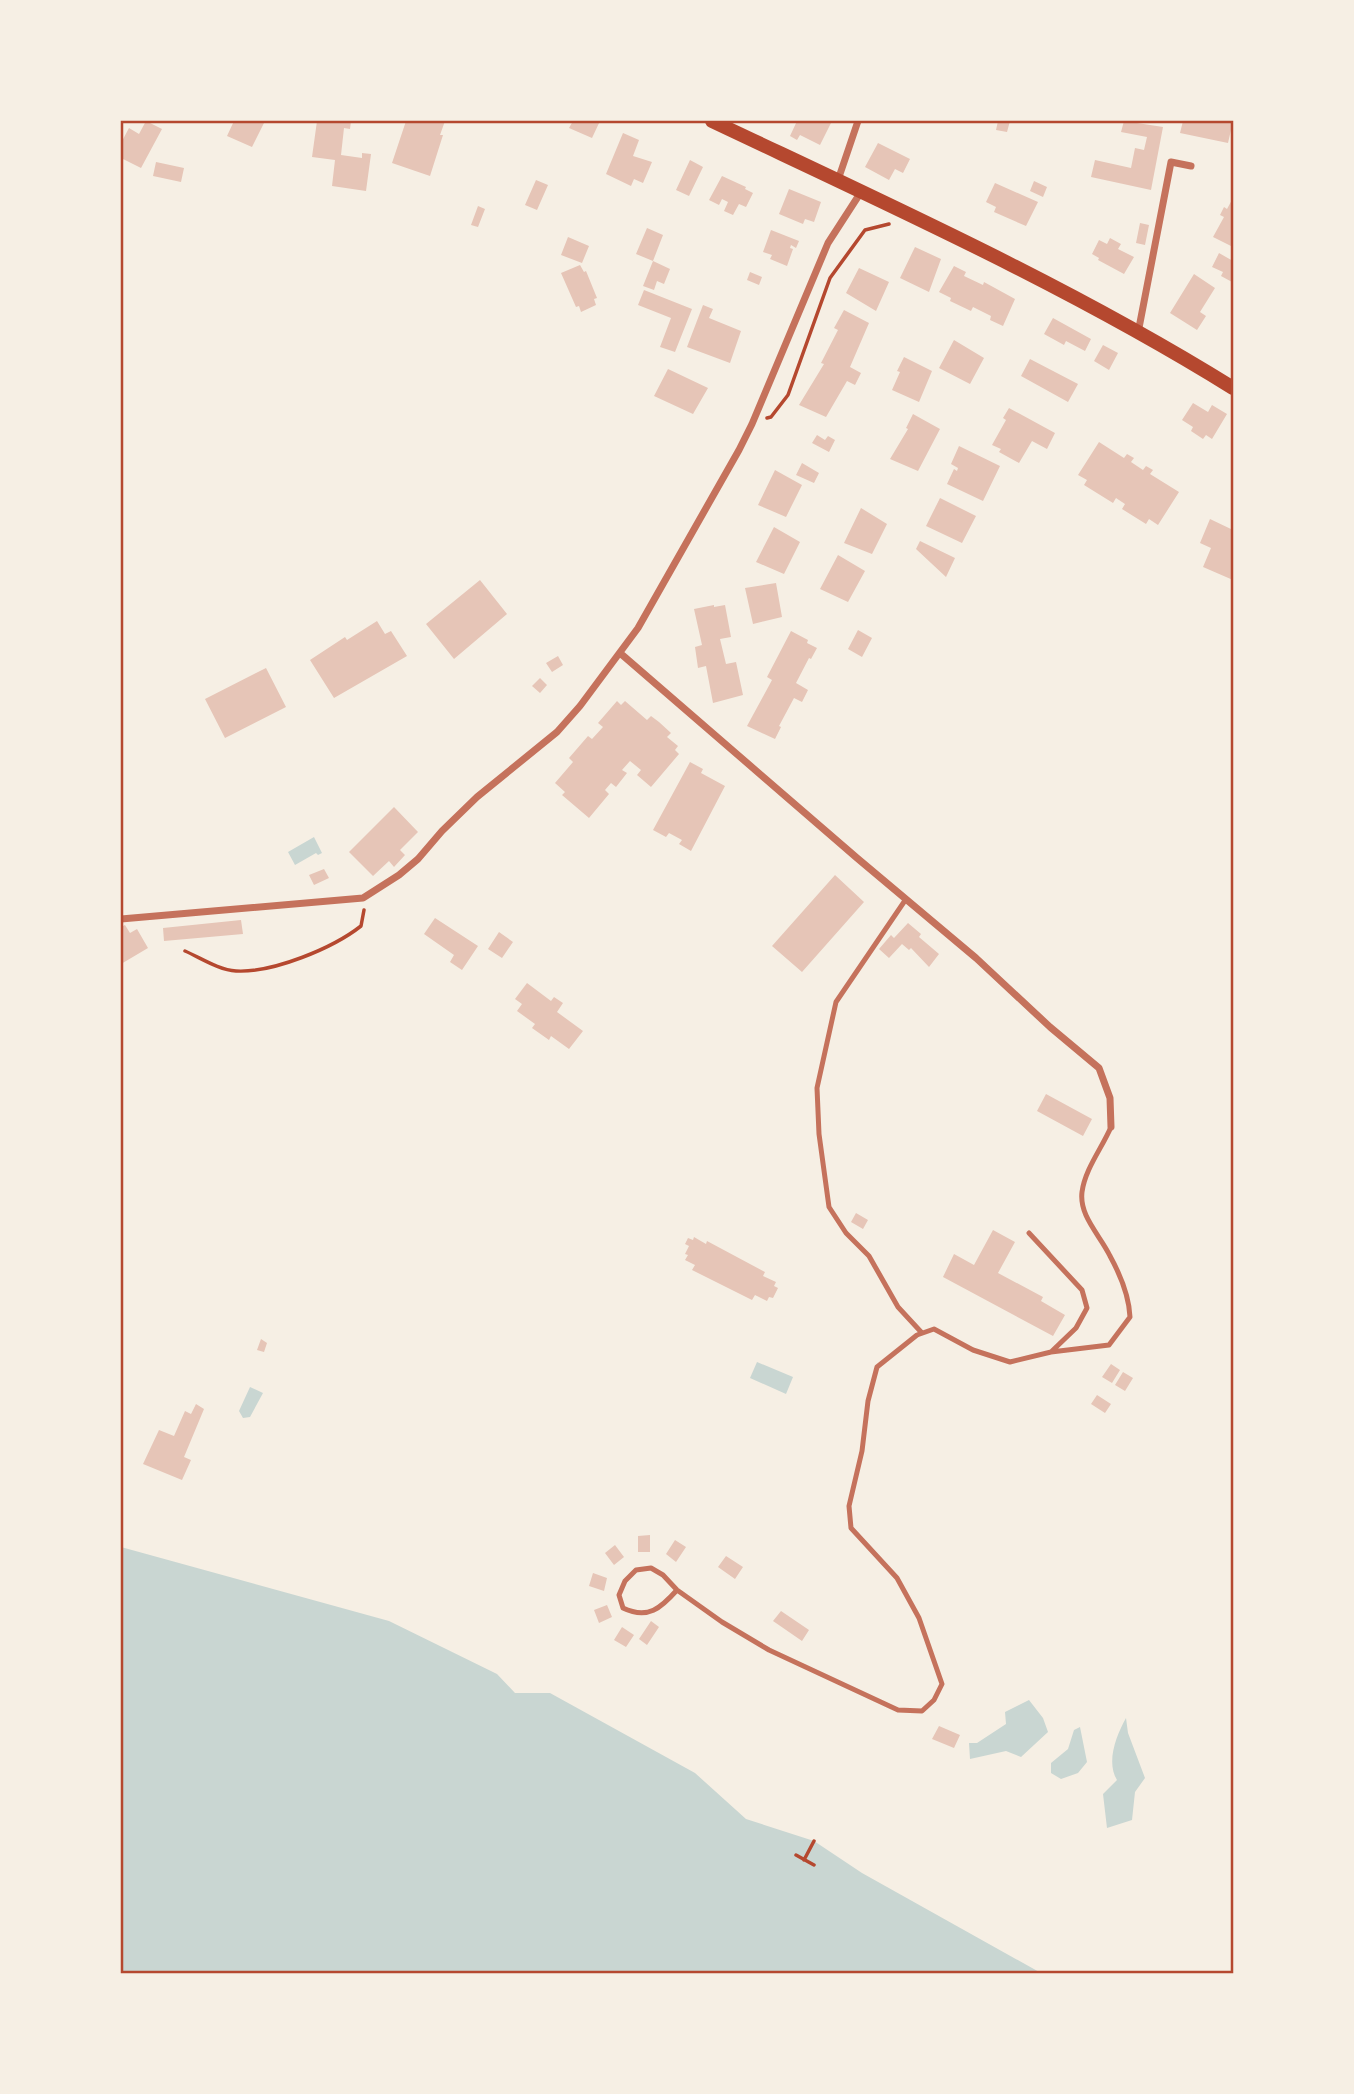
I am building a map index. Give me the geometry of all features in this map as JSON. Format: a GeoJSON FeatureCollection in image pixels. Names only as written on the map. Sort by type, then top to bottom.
{"type":"FeatureCollection","features":[{"type":"Feature","properties":{"kind":"main road"},"geometry":{"type":"LineString","coordinates":[[712,121],[916,218],[1138,333],[1233,388]]}},
{"type":"Feature","properties":{"kind":"street"},"geometry":{"type":"LineString","coordinates":[[838,180],[858,121]]}},
{"type":"Feature","properties":{"kind":"street"},"geometry":{"type":"LineString","coordinates":[[1138,333],[1171,162],[1191,166]]}},
{"type":"Feature","properties":{"kind":"street"},"geometry":{"type":"LineString","coordinates":[[121,919],[363,898],[400,875],[477,797],[557,732],[638,628],[752,424],[828,243],[861,191]]}},
{"type":"Feature","properties":{"kind":"street"},"geometry":{"type":"LineString","coordinates":[[620,653],[976,958],[1050,1027],[1100,1068],[1110,1098],[1111,1127]]}},
{"type":"Feature","properties":{"kind":"lane"},"geometry":{"type":"LineString","coordinates":[[906,899],[836,1002],[817,1088],[819,1134],[828,1207],[846,1233],[869,1256],[898,1307],[922,1333]]}},
{"type":"Feature","properties":{"kind":"lane"},"geometry":{"type":"LineString","coordinates":[[677,1590],[662,1607],[635,1614],[623,1608],[619,1595],[625,1581],[636,1570],[651,1568],[722,1622],[769,1650],[898,1710],[922,1711],[934,1700],[942,1684],[919,1618],[897,1578],[851,1528],[849,1506],[862,1451],[868,1401],[877,1367],[922,1333],[934,1329],[973,1350],[1010,1362],[1051,1352],[1109,1345],[1130,1317],[1129,1297],[1110,1254],[1086,1216],[1082,1193],[1089,1169],[1102,1149],[1111,1127]]}},
{"type":"Feature","properties":{"kind":"lane"},"geometry":{"type":"LineString","coordinates":[[1029,1233],[1082,1290],[1087,1308],[1076,1328],[1051,1352]]}},
{"type":"Feature","properties":{"kind":"path"},"geometry":{"type":"LineString","coordinates":[[752,424],[771,417],[788,395],[830,278],[856,241],[865,230],[884,224],[911,228],[916,218]]}},
{"type":"Feature","properties":{"kind":"path"},"geometry":{"type":"LineString","coordinates":[[186,951],[235,971],[268,967],[311,954],[343,940],[361,926],[363,898]]}},
{"type":"Feature","properties":{"kind":"path"},"geometry":{"type":"LineString","coordinates":[[804,1860],[814,1841]]}},
{"type":"Feature","properties":{"kind":"path"},"geometry":{"type":"LineString","coordinates":[[796,1855],[814,1864]]}},
{"type":"Feature","properties":{"kind":"shaded area"},"geometry":{"type":"Polygon","coordinates":[[[314,837],[322,853],[316,853],[295,865],[288,852],[314,837]]]}},
{"type":"Feature","properties":{"kind":"shaded area"},"geometry":{"type":"Polygon","coordinates":[[[757,1362],[793,1377],[786,1394],[750,1378],[757,1362]]]}},
{"type":"Feature","properties":{"kind":"shaded area"},"geometry":{"type":"Polygon","coordinates":[[[250,1387],[263,1393],[250,1417],[243,1418],[239,1411],[250,1387]]]}},
{"type":"Feature","properties":{"kind":"shaded area"},"geometry":{"type":"Polygon","coordinates":[[[121,1547],[389,1621],[497,1674],[515,1693],[550,1693],[695,1773],[746,1819],[814,1841],[862,1873],[1041,1973],[121,1973],[121,1547]]]}},
{"type":"Feature","properties":{"kind":"shaded area"},"geometry":{"type":"Polygon","coordinates":[[[1029,1700],[1043,1718],[1048,1732],[1021,1757],[1006,1751],[970,1759],[969,1743],[977,1743],[1006,1724],[1005,1712],[1029,1700]]]}},
{"type":"Feature","properties":{"kind":"shaded area"},"geometry":{"type":"Polygon","coordinates":[[[1126,1718],[1128,1733],[1145,1778],[1135,1792],[1132,1820],[1107,1828],[1103,1794],[1117,1780],[1112,1757],[1126,1718]]]}},
{"type":"Feature","properties":{"kind":"shaded area"},"geometry":{"type":"Polygon","coordinates":[[[1080,1727],[1087,1762],[1078,1773],[1061,1779],[1051,1773],[1051,1763],[1068,1749],[1074,1730],[1080,1727]]]}},
{"type":"Feature","properties":{"kind":"building"},"geometry":{"type":"Polygon","coordinates":[[[146,121],[162,129],[141,168],[121,158],[121,143],[129,128],[139,134],[146,121]]]}},
{"type":"Feature","properties":{"kind":"building"},"geometry":{"type":"Polygon","coordinates":[[[234,121],[265,121],[252,147],[227,136],[234,121]]]}},
{"type":"Feature","properties":{"kind":"building"},"geometry":{"type":"Polygon","coordinates":[[[317,121],[351,121],[350,129],[344,128],[341,155],[362,158],[362,153],[371,154],[366,191],[332,186],[335,160],[312,157],[317,121]]]}},
{"type":"Feature","properties":{"kind":"building"},"geometry":{"type":"Polygon","coordinates":[[[406,121],[445,121],[430,176],[392,163],[406,121]]]}},
{"type":"Feature","properties":{"kind":"building"},"geometry":{"type":"Polygon","coordinates":[[[573,121],[600,121],[592,138],[569,128],[573,121]]]}},
{"type":"Feature","properties":{"kind":"building"},"geometry":{"type":"Polygon","coordinates":[[[797,121],[832,121],[820,145],[800,135],[797,140],[790,136],[797,121]]]}},
{"type":"Feature","properties":{"kind":"building"},"geometry":{"type":"Polygon","coordinates":[[[998,121],[1010,121],[1007,132],[996,130],[998,121]]]}},
{"type":"Feature","properties":{"kind":"building"},"geometry":{"type":"Polygon","coordinates":[[[1124,121],[1163,127],[1151,190],[1091,177],[1095,160],[1131,168],[1135,148],[1144,150],[1147,137],[1121,132],[1124,121]]]}},
{"type":"Feature","properties":{"kind":"building"},"geometry":{"type":"Polygon","coordinates":[[[1183,121],[1233,121],[1228,143],[1180,133],[1183,121]]]}},
{"type":"Feature","properties":{"kind":"building"},"geometry":{"type":"Polygon","coordinates":[[[623,133],[639,140],[633,156],[652,162],[643,183],[634,179],[631,186],[606,174],[623,133]]]}},
{"type":"Feature","properties":{"kind":"building"},"geometry":{"type":"Polygon","coordinates":[[[878,143],[910,159],[903,173],[895,169],[889,180],[865,167],[878,143]]]}},
{"type":"Feature","properties":{"kind":"building"},"geometry":{"type":"Polygon","coordinates":[[[690,160],[703,167],[689,196],[676,190],[690,160]]]}},
{"type":"Feature","properties":{"kind":"building"},"geometry":{"type":"Polygon","coordinates":[[[156,162],[184,168],[181,182],[153,176],[156,162]]]}},
{"type":"Feature","properties":{"kind":"building"},"geometry":{"type":"Polygon","coordinates":[[[722,176],[753,193],[746,207],[739,204],[733,215],[724,211],[728,202],[722,199],[719,205],[709,200],[722,176]]]}},
{"type":"Feature","properties":{"kind":"building"},"geometry":{"type":"Polygon","coordinates":[[[536,180],[548,185],[537,210],[525,205],[536,180]]]}},
{"type":"Feature","properties":{"kind":"building"},"geometry":{"type":"Polygon","coordinates":[[[1034,181],[1047,187],[1043,197],[1030,191],[1034,181]]]}},
{"type":"Feature","properties":{"kind":"building"},"geometry":{"type":"Polygon","coordinates":[[[995,183],[1038,202],[1026,226],[994,212],[996,207],[986,202],[995,183]]]}},
{"type":"Feature","properties":{"kind":"building"},"geometry":{"type":"Polygon","coordinates":[[[789,189],[821,202],[814,222],[805,219],[803,224],[779,214],[789,189]]]}},
{"type":"Feature","properties":{"kind":"building"},"geometry":{"type":"Polygon","coordinates":[[[1233,198],[1233,247],[1213,237],[1224,217],[1220,215],[1224,207],[1227,209],[1233,198]]]}},
{"type":"Feature","properties":{"kind":"building"},"geometry":{"type":"Polygon","coordinates":[[[478,206],[485,209],[478,227],[471,225],[478,206]]]}},
{"type":"Feature","properties":{"kind":"building"},"geometry":{"type":"Polygon","coordinates":[[[1140,223],[1149,225],[1145,245],[1136,243],[1140,223]]]}},
{"type":"Feature","properties":{"kind":"building"},"geometry":{"type":"Polygon","coordinates":[[[647,228],[663,235],[653,261],[636,254],[647,228]]]}},
{"type":"Feature","properties":{"kind":"building"},"geometry":{"type":"Polygon","coordinates":[[[771,230],[799,241],[796,248],[791,245],[790,248],[793,249],[787,266],[770,259],[772,255],[763,252],[771,230]]]}},
{"type":"Feature","properties":{"kind":"building"},"geometry":{"type":"Polygon","coordinates":[[[568,237],[589,246],[582,263],[561,255],[568,237]]]}},
{"type":"Feature","properties":{"kind":"building"},"geometry":{"type":"Polygon","coordinates":[[[1110,238],[1121,244],[1118,249],[1134,257],[1124,274],[1092,254],[1099,240],[1107,244],[1110,238]]]}},
{"type":"Feature","properties":{"kind":"building"},"geometry":{"type":"Polygon","coordinates":[[[915,247],[941,259],[929,292],[900,278],[915,247]]]}},
{"type":"Feature","properties":{"kind":"building"},"geometry":{"type":"Polygon","coordinates":[[[1219,253],[1233,261],[1232,282],[1221,276],[1223,272],[1212,267],[1219,253]]]}},
{"type":"Feature","properties":{"kind":"building"},"geometry":{"type":"Polygon","coordinates":[[[653,261],[670,269],[664,284],[657,281],[654,290],[643,286],[653,261]]]}},
{"type":"Feature","properties":{"kind":"building"},"geometry":{"type":"Polygon","coordinates":[[[580,265],[584,272],[586,271],[597,298],[594,299],[596,305],[581,312],[579,306],[576,307],[561,273],[580,265]]]}},
{"type":"Feature","properties":{"kind":"building"},"geometry":{"type":"Polygon","coordinates":[[[954,266],[966,272],[964,276],[983,285],[984,282],[1015,299],[1003,326],[990,320],[991,316],[973,307],[971,311],[950,301],[951,298],[939,292],[954,266]]]}},
{"type":"Feature","properties":{"kind":"building"},"geometry":{"type":"Polygon","coordinates":[[[859,268],[889,282],[876,311],[846,293],[859,268]]]}},
{"type":"Feature","properties":{"kind":"building"},"geometry":{"type":"Polygon","coordinates":[[[750,272],[762,277],[759,285],[747,280],[750,272]]]}},
{"type":"Feature","properties":{"kind":"building"},"geometry":{"type":"Polygon","coordinates":[[[1194,274],[1215,288],[1200,312],[1206,316],[1197,330],[1170,313],[1194,274]]]}},
{"type":"Feature","properties":{"kind":"building"},"geometry":{"type":"Polygon","coordinates":[[[644,290],[692,309],[675,352],[660,347],[671,318],[638,305],[644,290]]]}},
{"type":"Feature","properties":{"kind":"building"},"geometry":{"type":"Polygon","coordinates":[[[703,305],[713,309],[709,318],[741,331],[730,363],[687,347],[703,305]]]}},
{"type":"Feature","properties":{"kind":"building"},"geometry":{"type":"Polygon","coordinates":[[[844,310],[869,323],[850,367],[861,373],[855,385],[847,381],[826,417],[799,405],[824,364],[821,363],[838,330],[834,328],[844,310]]]}},
{"type":"Feature","properties":{"kind":"building"},"geometry":{"type":"Polygon","coordinates":[[[1053,318],[1091,339],[1085,351],[1066,341],[1064,345],[1044,334],[1053,318]]]}},
{"type":"Feature","properties":{"kind":"building"},"geometry":{"type":"Polygon","coordinates":[[[954,340],[984,358],[970,384],[939,368],[954,340]]]}},
{"type":"Feature","properties":{"kind":"building"},"geometry":{"type":"Polygon","coordinates":[[[1103,345],[1118,353],[1109,370],[1094,361],[1103,345]]]}},
{"type":"Feature","properties":{"kind":"building"},"geometry":{"type":"Polygon","coordinates":[[[904,357],[932,371],[919,402],[892,390],[904,357]]]}},
{"type":"Feature","properties":{"kind":"building"},"geometry":{"type":"Polygon","coordinates":[[[1030,359],[1078,384],[1068,402],[1021,376],[1030,359]]]}},
{"type":"Feature","properties":{"kind":"building"},"geometry":{"type":"Polygon","coordinates":[[[668,369],[708,388],[693,414],[654,396],[668,369]]]}},
{"type":"Feature","properties":{"kind":"building"},"geometry":{"type":"Polygon","coordinates":[[[1193,403],[1208,412],[1212,405],[1227,414],[1212,439],[1206,435],[1203,439],[1191,431],[1193,427],[1182,420],[1193,403]]]}},
{"type":"Feature","properties":{"kind":"building"},"geometry":{"type":"Polygon","coordinates":[[[1009,408],[1055,433],[1047,449],[1032,441],[1019,463],[992,445],[1006,420],[1003,418],[1009,408]]]}},
{"type":"Feature","properties":{"kind":"building"},"geometry":{"type":"Polygon","coordinates":[[[913,414],[940,429],[918,471],[890,459],[908,429],[906,428],[913,414]]]}},
{"type":"Feature","properties":{"kind":"building"},"geometry":{"type":"Polygon","coordinates":[[[817,435],[825,440],[828,436],[835,440],[829,452],[812,443],[817,435]]]}},
{"type":"Feature","properties":{"kind":"building"},"geometry":{"type":"Polygon","coordinates":[[[1099,442],[1124,458],[1127,454],[1134,458],[1131,462],[1143,470],[1146,466],[1153,470],[1150,474],[1179,492],[1158,525],[1149,519],[1146,524],[1122,509],[1125,504],[1116,498],[1113,503],[1084,485],[1087,480],[1078,475],[1099,442]]]}},
{"type":"Feature","properties":{"kind":"building"},"geometry":{"type":"Polygon","coordinates":[[[959,446],[1000,466],[983,501],[947,484],[954,469],[957,471],[958,468],[951,464],[959,446]]]}},
{"type":"Feature","properties":{"kind":"building"},"geometry":{"type":"Polygon","coordinates":[[[802,463],[819,473],[814,483],[796,475],[802,463]]]}},
{"type":"Feature","properties":{"kind":"building"},"geometry":{"type":"Polygon","coordinates":[[[775,470],[802,485],[786,517],[758,505],[775,470]]]}},
{"type":"Feature","properties":{"kind":"building"},"geometry":{"type":"Polygon","coordinates":[[[940,498],[976,516],[962,543],[926,526],[940,498]]]}},
{"type":"Feature","properties":{"kind":"building"},"geometry":{"type":"Polygon","coordinates":[[[861,508],[887,524],[872,554],[844,543],[861,508]]]}},
{"type":"Feature","properties":{"kind":"building"},"geometry":{"type":"Polygon","coordinates":[[[1210,519],[1233,530],[1233,580],[1203,567],[1211,548],[1200,543],[1210,519]]]}},
{"type":"Feature","properties":{"kind":"building"},"geometry":{"type":"Polygon","coordinates":[[[774,527],[800,542],[784,574],[756,562],[774,527]]]}},
{"type":"Feature","properties":{"kind":"building"},"geometry":{"type":"Polygon","coordinates":[[[920,541],[955,558],[946,577],[916,549],[920,541]]]}},
{"type":"Feature","properties":{"kind":"building"},"geometry":{"type":"Polygon","coordinates":[[[838,555],[865,571],[848,602],[820,589],[838,555]]]}},
{"type":"Feature","properties":{"kind":"building"},"geometry":{"type":"Polygon","coordinates":[[[480,580],[507,614],[454,659],[426,624],[480,580]]]}},
{"type":"Feature","properties":{"kind":"building"},"geometry":{"type":"Polygon","coordinates":[[[776,583],[782,617],[753,624],[745,588],[776,583]]]}},
{"type":"Feature","properties":{"kind":"building"},"geometry":{"type":"Polygon","coordinates":[[[725,605],[731,637],[720,639],[726,664],[736,662],[743,695],[713,703],[706,666],[698,668],[695,647],[702,645],[694,609],[725,605]]]}},
{"type":"Feature","properties":{"kind":"building"},"geometry":{"type":"Polygon","coordinates":[[[377,621],[385,634],[391,631],[407,656],[334,698],[310,660],[345,637],[347,640],[377,621]]]}},
{"type":"Feature","properties":{"kind":"building"},"geometry":{"type":"Polygon","coordinates":[[[858,630],[872,638],[862,657],[848,649],[858,630]]]}},
{"type":"Feature","properties":{"kind":"building"},"geometry":{"type":"Polygon","coordinates":[[[791,631],[817,648],[796,683],[808,690],[802,702],[794,698],[775,739],[747,726],[772,680],[767,677],[791,631]]]}},
{"type":"Feature","properties":{"kind":"building"},"geometry":{"type":"Polygon","coordinates":[[[558,656],[563,665],[552,672],[546,663],[558,656]]]}},
{"type":"Feature","properties":{"kind":"building"},"geometry":{"type":"Polygon","coordinates":[[[266,668],[286,707],[225,738],[205,699],[266,668]]]}},
{"type":"Feature","properties":{"kind":"building"},"geometry":{"type":"Polygon","coordinates":[[[540,678],[547,685],[540,693],[532,686],[540,678]]]}},
{"type":"Feature","properties":{"kind":"building"},"geometry":{"type":"Polygon","coordinates":[[[617,701],[621,705],[625,701],[647,720],[651,716],[659,722],[671,733],[667,737],[678,746],[675,750],[679,754],[651,787],[637,775],[641,770],[630,761],[622,770],[627,773],[616,787],[611,783],[605,790],[609,794],[589,818],[562,795],[565,792],[555,783],[573,762],[569,758],[588,736],[592,739],[603,727],[598,723],[617,701]]]}},
{"type":"Feature","properties":{"kind":"building"},"geometry":{"type":"Polygon","coordinates":[[[690,762],[703,769],[701,773],[725,786],[691,851],[679,844],[682,840],[669,833],[666,837],[653,830],[690,762]]]}},
{"type":"Feature","properties":{"kind":"building"},"geometry":{"type":"Polygon","coordinates":[[[394,807],[418,832],[400,850],[405,855],[394,867],[389,861],[373,876],[349,852],[394,807]]]}},
{"type":"Feature","properties":{"kind":"building"},"geometry":{"type":"Polygon","coordinates":[[[324,869],[329,878],[314,885],[309,875],[324,869]]]}},
{"type":"Feature","properties":{"kind":"building"},"geometry":{"type":"Polygon","coordinates":[[[835,875],[864,902],[802,972],[772,946],[835,875]]]}},
{"type":"Feature","properties":{"kind":"building"},"geometry":{"type":"Polygon","coordinates":[[[435,918],[478,946],[462,970],[450,962],[454,955],[424,934],[435,918]]]}},
{"type":"Feature","properties":{"kind":"building"},"geometry":{"type":"Polygon","coordinates":[[[241,920],[243,934],[164,941],[163,928],[241,920]]]}},
{"type":"Feature","properties":{"kind":"building"},"geometry":{"type":"Polygon","coordinates":[[[908,923],[921,934],[919,937],[939,954],[929,967],[911,948],[909,950],[902,944],[889,958],[879,949],[891,935],[894,938],[908,923]]]}},
{"type":"Feature","properties":{"kind":"building"},"geometry":{"type":"Polygon","coordinates":[[[125,925],[130,933],[137,929],[148,948],[121,964],[121,927],[125,925]]]}},
{"type":"Feature","properties":{"kind":"building"},"geometry":{"type":"Polygon","coordinates":[[[499,932],[513,942],[502,958],[488,949],[499,932]]]}},
{"type":"Feature","properties":{"kind":"building"},"geometry":{"type":"Polygon","coordinates":[[[527,983],[551,1001],[554,997],[563,1003],[557,1012],[583,1031],[569,1049],[551,1036],[549,1040],[532,1028],[535,1024],[517,1011],[522,1004],[515,999],[527,983]]]}},
{"type":"Feature","properties":{"kind":"building"},"geometry":{"type":"Polygon","coordinates":[[[1046,1094],[1092,1119],[1083,1136],[1037,1111],[1046,1094]]]}},
{"type":"Feature","properties":{"kind":"building"},"geometry":{"type":"Polygon","coordinates":[[[856,1213],[868,1220],[863,1229],[851,1222],[856,1213]]]}},
{"type":"Feature","properties":{"kind":"building"},"geometry":{"type":"Polygon","coordinates":[[[993,1230],[1015,1242],[998,1273],[1043,1297],[1041,1301],[1065,1315],[1053,1336],[943,1277],[954,1254],[974,1265],[993,1230]]]}},
{"type":"Feature","properties":{"kind":"building"},"geometry":{"type":"Polygon","coordinates":[[[694,1237],[706,1244],[707,1241],[765,1272],[763,1276],[776,1282],[774,1286],[778,1288],[773,1298],[769,1297],[767,1301],[755,1295],[752,1300],[692,1270],[695,1265],[685,1260],[689,1246],[685,1244],[688,1238],[693,1240],[694,1237]]]}},
{"type":"Feature","properties":{"kind":"building"},"geometry":{"type":"Polygon","coordinates":[[[261,1339],[267,1343],[264,1352],[257,1350],[261,1339]]]}},
{"type":"Feature","properties":{"kind":"building"},"geometry":{"type":"Polygon","coordinates":[[[1111,1364],[1120,1370],[1112,1383],[1102,1377],[1111,1364]]]}},
{"type":"Feature","properties":{"kind":"building"},"geometry":{"type":"Polygon","coordinates":[[[1123,1372],[1133,1378],[1125,1391],[1115,1385],[1123,1372]]]}},
{"type":"Feature","properties":{"kind":"building"},"geometry":{"type":"Polygon","coordinates":[[[1097,1395],[1111,1404],[1105,1413],[1091,1404],[1097,1395]]]}},
{"type":"Feature","properties":{"kind":"building"},"geometry":{"type":"Polygon","coordinates":[[[196,1404],[204,1409],[184,1457],[191,1460],[182,1480],[143,1464],[159,1430],[174,1436],[185,1411],[191,1414],[196,1404]]]}},
{"type":"Feature","properties":{"kind":"building"},"geometry":{"type":"Polygon","coordinates":[[[650,1535],[650,1552],[638,1552],[638,1536],[650,1535]]]}},
{"type":"Feature","properties":{"kind":"building"},"geometry":{"type":"Polygon","coordinates":[[[675,1540],[686,1547],[676,1562],[666,1554],[675,1540]]]}},
{"type":"Feature","properties":{"kind":"building"},"geometry":{"type":"Polygon","coordinates":[[[615,1545],[624,1557],[614,1565],[605,1553],[615,1545]]]}},
{"type":"Feature","properties":{"kind":"building"},"geometry":{"type":"Polygon","coordinates":[[[726,1556],[743,1567],[735,1579],[718,1567],[726,1556]]]}},
{"type":"Feature","properties":{"kind":"building"},"geometry":{"type":"Polygon","coordinates":[[[593,1573],[607,1578],[604,1591],[589,1586],[593,1573]]]}},
{"type":"Feature","properties":{"kind":"building"},"geometry":{"type":"Polygon","coordinates":[[[607,1605],[612,1617],[599,1623],[594,1610],[607,1605]]]}},
{"type":"Feature","properties":{"kind":"building"},"geometry":{"type":"Polygon","coordinates":[[[781,1611],[809,1630],[802,1641],[773,1621],[781,1611]]]}},
{"type":"Feature","properties":{"kind":"building"},"geometry":{"type":"Polygon","coordinates":[[[651,1621],[659,1627],[647,1645],[639,1639],[651,1621]]]}},
{"type":"Feature","properties":{"kind":"building"},"geometry":{"type":"Polygon","coordinates":[[[622,1627],[634,1635],[626,1647],[614,1640],[622,1627]]]}},
{"type":"Feature","properties":{"kind":"building"},"geometry":{"type":"Polygon","coordinates":[[[939,1726],[960,1735],[954,1748],[932,1739],[939,1726]]]}}]}
